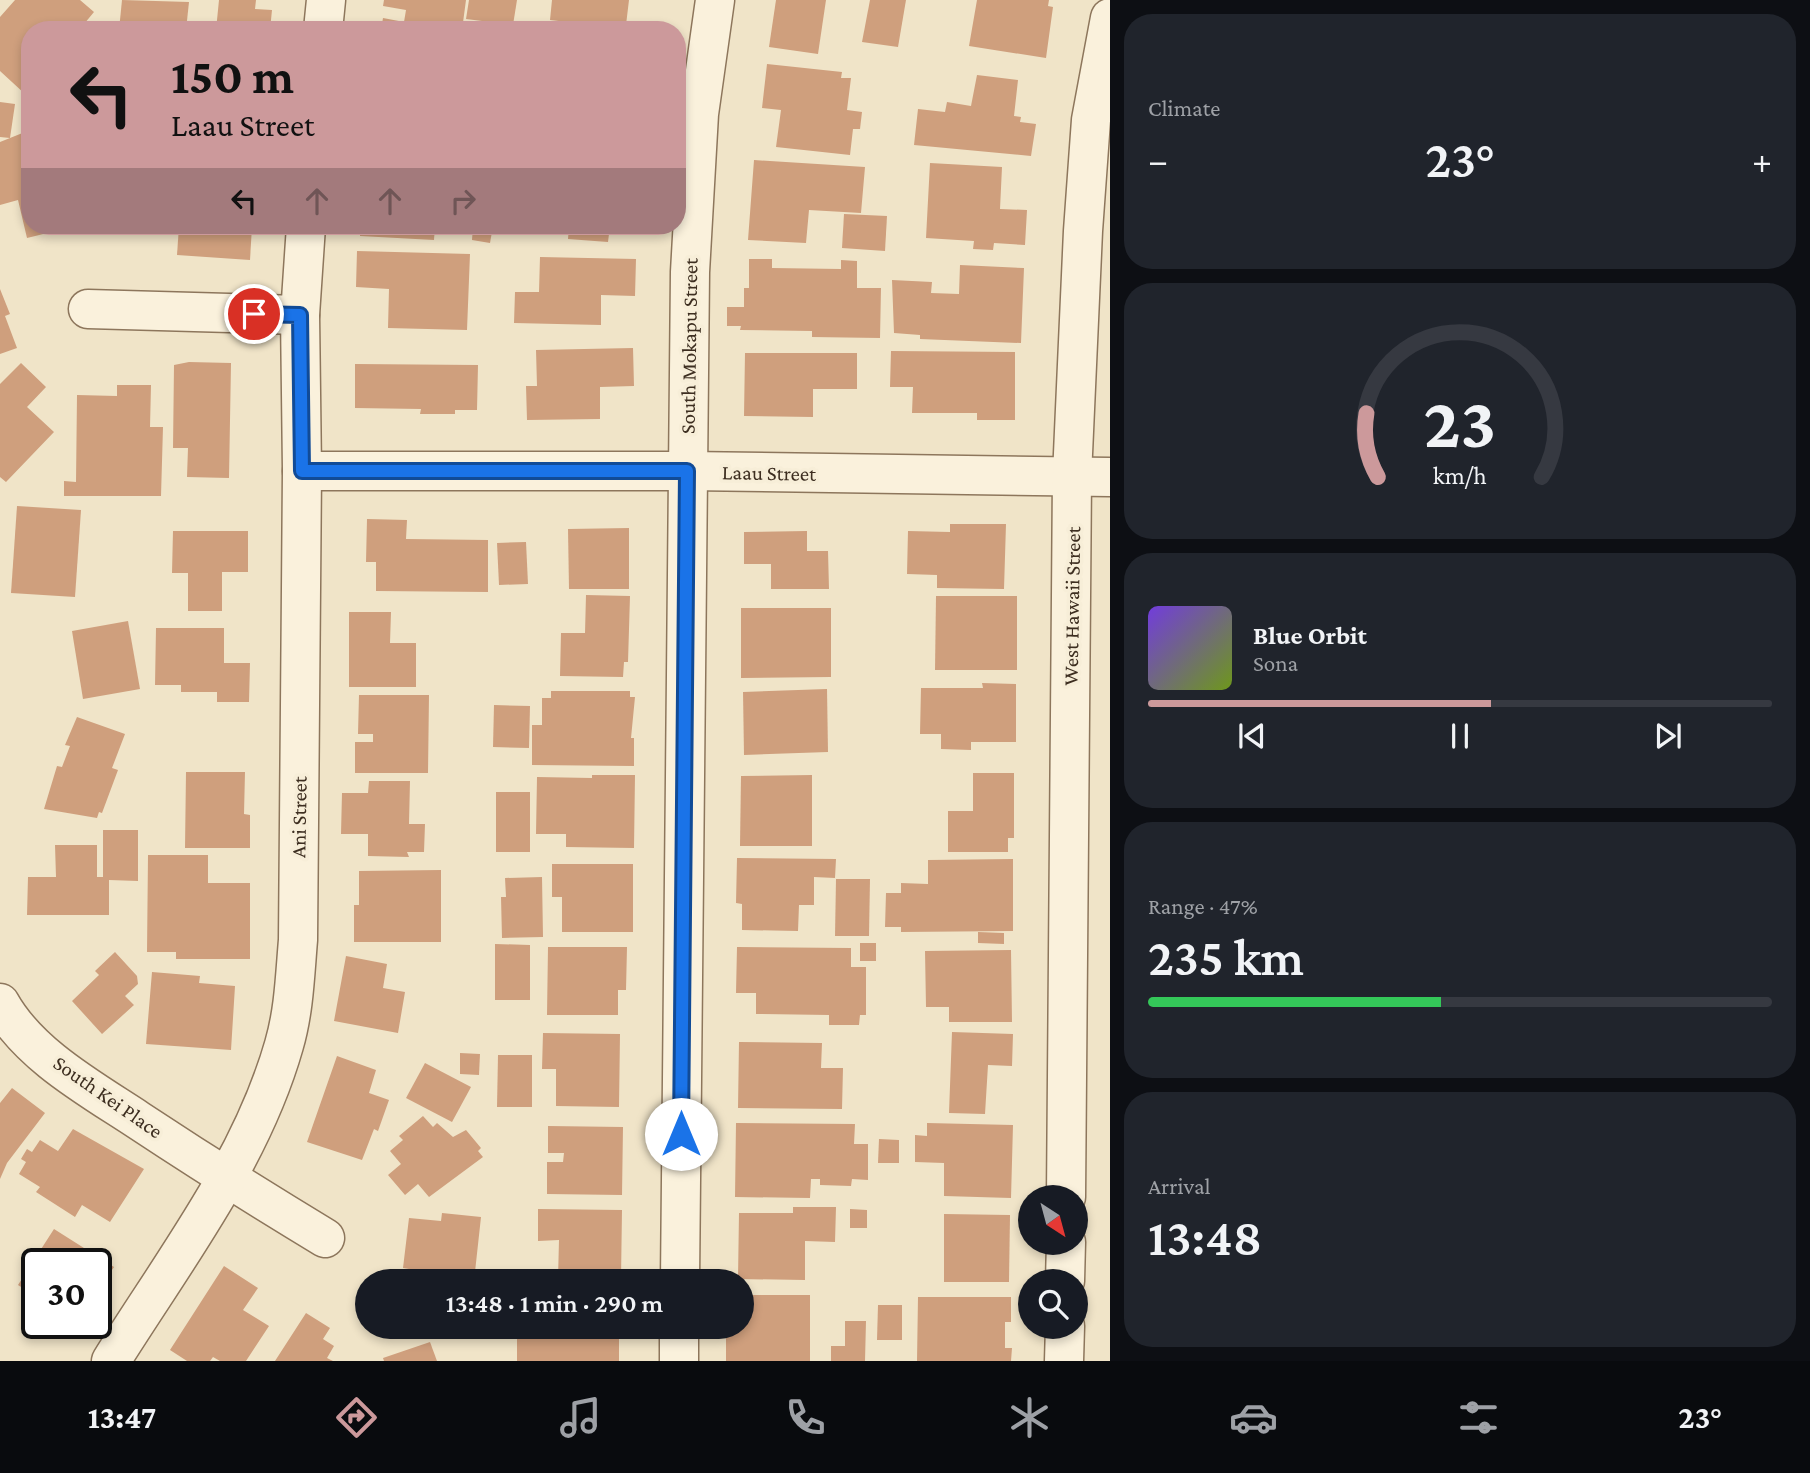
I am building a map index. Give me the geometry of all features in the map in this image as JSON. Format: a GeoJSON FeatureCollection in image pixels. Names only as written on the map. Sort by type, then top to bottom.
{"type":"FeatureCollection","features":[{"type":"Feature","properties":{"kind":"street"},"geometry":{"type":"LineString","coordinates":[[324,21],[326,0]]}},
{"type":"Feature","properties":{"kind":"street","name":"South Mokapu Street"},"geometry":{"type":"LineString","coordinates":[[680,1269],[687,471],[693,192],[699,114],[715,0]]}},
{"type":"Feature","properties":{"kind":"street","name":"West Hawaii Street"},"geometry":{"type":"LineString","coordinates":[[1066,1185],[1072,476],[1091,120],[1110,18]]}},
{"type":"Feature","properties":{"kind":"street","name":"Ani Street"},"geometry":{"type":"LineString","coordinates":[[110,1361],[227,1179],[263,1108],[285,1044],[292,1009],[298,940],[302,471],[300,315],[305,235]]}},
{"type":"Feature","properties":{"kind":"street"},"geometry":{"type":"LineString","coordinates":[[88,309],[300,315]]}},
{"type":"Feature","properties":{"kind":"street","name":"Laau Street"},"geometry":{"type":"LineString","coordinates":[[302,471],[687,471],[1110,477]]}},
{"type":"Feature","properties":{"kind":"street","name":"South Kei Place"},"geometry":{"type":"LineString","coordinates":[[0,1003],[30,1039],[68,1074],[227,1179],[325,1238]]}},
{"type":"Feature","properties":{"kind":"street"},"geometry":{"type":"LineString","coordinates":[[679,1361],[680,1339]]}},
{"type":"Feature","properties":{"kind":"street"},"geometry":{"type":"LineString","coordinates":[[1065,1339],[1065,1361]]}},
{"type":"Feature","properties":{"kind":"building"},"geometry":{"type":"Polygon","coordinates":[[[15,0],[80,0],[94,12],[86,21],[21,21],[21,90],[0,71],[0,17],[15,0]]]}},
{"type":"Feature","properties":{"kind":"building"},"geometry":{"type":"Polygon","coordinates":[[[122,0],[189,2],[187,21],[120,21],[122,0]]]}},
{"type":"Feature","properties":{"kind":"building"},"geometry":{"type":"Polygon","coordinates":[[[219,0],[256,0],[255,9],[272,10],[271,21],[217,21],[219,0]]]}},
{"type":"Feature","properties":{"kind":"building"},"geometry":{"type":"Polygon","coordinates":[[[384,0],[466,0],[463,21],[404,21],[406,10],[383,6],[384,0]]]}},
{"type":"Feature","properties":{"kind":"building"},"geometry":{"type":"Polygon","coordinates":[[[469,0],[517,0],[514,21],[466,19],[469,0]]]}},
{"type":"Feature","properties":{"kind":"building"},"geometry":{"type":"Polygon","coordinates":[[[552,0],[629,0],[626,21],[550,20],[552,0]]]}},
{"type":"Feature","properties":{"kind":"building"},"geometry":{"type":"Polygon","coordinates":[[[776,0],[826,0],[818,54],[769,47],[776,0]]]}},
{"type":"Feature","properties":{"kind":"building"},"geometry":{"type":"Polygon","coordinates":[[[870,0],[906,0],[898,47],[862,42],[870,0]]]}},
{"type":"Feature","properties":{"kind":"building"},"geometry":{"type":"Polygon","coordinates":[[[977,0],[1049,0],[1048,6],[1053,7],[1046,58],[969,46],[977,0]]]}},
{"type":"Feature","properties":{"kind":"building"},"geometry":{"type":"Polygon","coordinates":[[[767,64],[842,72],[841,78],[851,78],[847,110],[862,112],[860,129],[853,129],[850,155],[776,147],[781,110],[762,108],[767,64]]]}},
{"type":"Feature","properties":{"kind":"building"},"geometry":{"type":"Polygon","coordinates":[[[977,75],[1018,80],[1014,116],[1021,117],[1020,122],[1036,124],[1031,156],[914,145],[918,109],[945,112],[947,102],[971,106],[977,75]]]}},
{"type":"Feature","properties":{"kind":"building"},"geometry":{"type":"Polygon","coordinates":[[[0,102],[15,104],[10,138],[0,137],[0,102]]]}},
{"type":"Feature","properties":{"kind":"building"},"geometry":{"type":"Polygon","coordinates":[[[21,134],[21,213],[18,200],[0,205],[0,142],[21,134]]]}},
{"type":"Feature","properties":{"kind":"building"},"geometry":{"type":"Polygon","coordinates":[[[754,160],[865,167],[861,213],[809,210],[806,243],[748,240],[754,160]]]}},
{"type":"Feature","properties":{"kind":"building"},"geometry":{"type":"Polygon","coordinates":[[[930,163],[1002,167],[1000,209],[1027,210],[1025,245],[994,243],[993,250],[973,249],[974,241],[926,238],[930,163]]]}},
{"type":"Feature","properties":{"kind":"building"},"geometry":{"type":"Polygon","coordinates":[[[844,214],[887,216],[885,251],[842,248],[844,214]]]}},
{"type":"Feature","properties":{"kind":"building"},"geometry":{"type":"Polygon","coordinates":[[[178,235],[251,235],[250,260],[177,255],[178,235]]]}},
{"type":"Feature","properties":{"kind":"building"},"geometry":{"type":"Polygon","coordinates":[[[360,235],[434,235],[434,240],[360,235]]]}},
{"type":"Feature","properties":{"kind":"building"},"geometry":{"type":"Polygon","coordinates":[[[472,235],[491,235],[490,243],[472,240],[472,235]]]}},
{"type":"Feature","properties":{"kind":"building"},"geometry":{"type":"Polygon","coordinates":[[[568,235],[609,235],[608,242],[568,239],[568,235]]]}},
{"type":"Feature","properties":{"kind":"building"},"geometry":{"type":"Polygon","coordinates":[[[357,251],[470,254],[467,330],[388,328],[389,289],[356,287],[357,251]]]}},
{"type":"Feature","properties":{"kind":"building"},"geometry":{"type":"Polygon","coordinates":[[[540,257],[636,259],[635,296],[601,295],[601,325],[514,323],[515,292],[539,292],[540,257]]]}},
{"type":"Feature","properties":{"kind":"building"},"geometry":{"type":"Polygon","coordinates":[[[749,259],[772,259],[772,268],[841,269],[841,260],[857,261],[857,288],[881,288],[880,338],[812,337],[812,331],[740,330],[741,326],[727,326],[727,307],[744,307],[744,288],[749,288],[749,259]]]}},
{"type":"Feature","properties":{"kind":"building"},"geometry":{"type":"Polygon","coordinates":[[[960,265],[1024,268],[1021,343],[920,339],[920,335],[894,333],[892,280],[932,282],[931,293],[959,294],[960,265]]]}},
{"type":"Feature","properties":{"kind":"building"},"geometry":{"type":"Polygon","coordinates":[[[0,289],[10,314],[5,316],[17,348],[0,354],[0,289]]]}},
{"type":"Feature","properties":{"kind":"building"},"geometry":{"type":"Polygon","coordinates":[[[633,348],[634,386],[600,387],[600,419],[527,420],[526,386],[537,386],[536,350],[633,348]]]}},
{"type":"Feature","properties":{"kind":"building"},"geometry":{"type":"Polygon","coordinates":[[[891,351],[1015,352],[1015,420],[977,420],[977,413],[912,413],[913,387],[890,387],[891,351]]]}},
{"type":"Feature","properties":{"kind":"building"},"geometry":{"type":"Polygon","coordinates":[[[745,353],[857,353],[857,389],[813,389],[813,417],[744,416],[745,353]]]}},
{"type":"Feature","properties":{"kind":"building"},"geometry":{"type":"Polygon","coordinates":[[[189,362],[231,363],[229,478],[187,477],[188,448],[173,448],[174,365],[189,362]]]}},
{"type":"Feature","properties":{"kind":"building"},"geometry":{"type":"Polygon","coordinates":[[[21,363],[46,387],[27,407],[54,432],[6,482],[0,477],[0,384],[21,363]]]}},
{"type":"Feature","properties":{"kind":"building"},"geometry":{"type":"Polygon","coordinates":[[[355,364],[478,365],[477,410],[455,410],[455,414],[420,414],[421,409],[355,408],[355,364]]]}},
{"type":"Feature","properties":{"kind":"building"},"geometry":{"type":"Polygon","coordinates":[[[117,385],[151,385],[150,427],[163,427],[161,496],[64,496],[64,481],[76,482],[77,395],[117,396],[117,385]]]}},
{"type":"Feature","properties":{"kind":"building"},"geometry":{"type":"Polygon","coordinates":[[[17,506],[81,510],[75,597],[11,593],[17,506]]]}},
{"type":"Feature","properties":{"kind":"building"},"geometry":{"type":"Polygon","coordinates":[[[367,519],[407,520],[406,539],[488,540],[488,592],[376,591],[376,562],[366,562],[367,519]]]}},
{"type":"Feature","properties":{"kind":"building"},"geometry":{"type":"Polygon","coordinates":[[[950,524],[1006,524],[1004,589],[937,588],[937,575],[907,574],[908,531],[950,532],[950,524]]]}},
{"type":"Feature","properties":{"kind":"building"},"geometry":{"type":"Polygon","coordinates":[[[629,528],[629,589],[569,589],[568,529],[629,528]]]}},
{"type":"Feature","properties":{"kind":"building"},"geometry":{"type":"Polygon","coordinates":[[[173,531],[248,531],[248,572],[222,572],[222,611],[188,611],[188,573],[172,573],[173,531]]]}},
{"type":"Feature","properties":{"kind":"building"},"geometry":{"type":"Polygon","coordinates":[[[807,531],[807,551],[828,551],[829,589],[771,589],[771,564],[744,564],[744,532],[807,531]]]}},
{"type":"Feature","properties":{"kind":"building"},"geometry":{"type":"Polygon","coordinates":[[[526,542],[528,584],[499,585],[497,543],[526,542]]]}},
{"type":"Feature","properties":{"kind":"building"},"geometry":{"type":"Polygon","coordinates":[[[586,595],[630,596],[628,662],[624,662],[623,677],[560,676],[561,633],[585,633],[586,595]]]}},
{"type":"Feature","properties":{"kind":"building"},"geometry":{"type":"Polygon","coordinates":[[[936,596],[1017,596],[1017,670],[935,670],[936,596]]]}},
{"type":"Feature","properties":{"kind":"building"},"geometry":{"type":"Polygon","coordinates":[[[741,608],[831,608],[831,677],[741,678],[741,608]]]}},
{"type":"Feature","properties":{"kind":"building"},"geometry":{"type":"Polygon","coordinates":[[[349,612],[391,612],[390,643],[416,643],[416,687],[349,687],[349,612]]]}},
{"type":"Feature","properties":{"kind":"building"},"geometry":{"type":"Polygon","coordinates":[[[128,621],[140,689],[83,699],[72,631],[128,621]]]}},
{"type":"Feature","properties":{"kind":"building"},"geometry":{"type":"Polygon","coordinates":[[[156,628],[224,628],[224,663],[250,663],[249,702],[217,702],[217,692],[181,692],[181,685],[155,685],[156,628]]]}},
{"type":"Feature","properties":{"kind":"building"},"geometry":{"type":"Polygon","coordinates":[[[982,683],[1016,684],[1016,742],[971,742],[971,750],[941,749],[941,734],[920,734],[921,688],[983,688],[982,683]]]}},
{"type":"Feature","properties":{"kind":"building"},"geometry":{"type":"Polygon","coordinates":[[[827,689],[828,752],[744,755],[743,692],[827,689]]]}},
{"type":"Feature","properties":{"kind":"building"},"geometry":{"type":"Polygon","coordinates":[[[551,691],[630,691],[630,697],[635,697],[631,738],[634,738],[634,766],[532,765],[532,725],[542,725],[542,698],[551,698],[551,691]]]}},
{"type":"Feature","properties":{"kind":"building"},"geometry":{"type":"Polygon","coordinates":[[[359,695],[429,695],[428,773],[355,773],[355,742],[373,742],[373,734],[358,734],[359,695]]]}},
{"type":"Feature","properties":{"kind":"building"},"geometry":{"type":"Polygon","coordinates":[[[494,705],[530,706],[529,748],[493,747],[494,705]]]}},
{"type":"Feature","properties":{"kind":"building"},"geometry":{"type":"Polygon","coordinates":[[[77,717],[125,734],[112,768],[118,770],[102,813],[99,812],[97,818],[44,809],[57,766],[62,767],[70,746],[65,745],[77,717]]]}},
{"type":"Feature","properties":{"kind":"building"},"geometry":{"type":"Polygon","coordinates":[[[186,772],[245,772],[244,814],[250,815],[250,848],[185,848],[186,772]]]}},
{"type":"Feature","properties":{"kind":"building"},"geometry":{"type":"Polygon","coordinates":[[[973,773],[1014,773],[1014,838],[1008,838],[1008,852],[948,852],[948,811],[973,811],[973,773]]]}},
{"type":"Feature","properties":{"kind":"building"},"geometry":{"type":"Polygon","coordinates":[[[592,775],[635,775],[634,848],[566,847],[566,834],[536,834],[537,777],[592,778],[592,775]]]}},
{"type":"Feature","properties":{"kind":"building"},"geometry":{"type":"Polygon","coordinates":[[[812,775],[812,846],[740,846],[741,776],[812,775]]]}},
{"type":"Feature","properties":{"kind":"building"},"geometry":{"type":"Polygon","coordinates":[[[369,781],[410,781],[409,824],[425,824],[424,852],[407,852],[409,857],[368,856],[368,834],[341,834],[342,793],[368,793],[369,781]]]}},
{"type":"Feature","properties":{"kind":"building"},"geometry":{"type":"Polygon","coordinates":[[[496,792],[530,792],[530,852],[496,852],[496,792]]]}},
{"type":"Feature","properties":{"kind":"building"},"geometry":{"type":"Polygon","coordinates":[[[103,830],[138,830],[138,881],[109,880],[109,915],[27,915],[28,877],[56,877],[55,845],[97,845],[97,877],[103,877],[103,830]]]}},
{"type":"Feature","properties":{"kind":"building"},"geometry":{"type":"Polygon","coordinates":[[[148,855],[208,855],[208,883],[250,883],[250,959],[176,959],[176,952],[147,952],[148,855]]]}},
{"type":"Feature","properties":{"kind":"building"},"geometry":{"type":"Polygon","coordinates":[[[737,858],[836,859],[835,878],[814,877],[814,905],[799,905],[798,931],[742,930],[742,904],[736,903],[737,858]]]}},
{"type":"Feature","properties":{"kind":"building"},"geometry":{"type":"Polygon","coordinates":[[[1013,859],[1013,931],[901,932],[901,927],[885,927],[886,893],[901,893],[901,883],[928,884],[928,860],[1013,859]]]}},
{"type":"Feature","properties":{"kind":"building"},"geometry":{"type":"Polygon","coordinates":[[[552,864],[633,864],[633,932],[562,932],[562,897],[552,897],[552,864]]]}},
{"type":"Feature","properties":{"kind":"building"},"geometry":{"type":"Polygon","coordinates":[[[441,870],[441,942],[354,942],[354,905],[359,905],[359,871],[441,870]]]}},
{"type":"Feature","properties":{"kind":"building"},"geometry":{"type":"Polygon","coordinates":[[[542,877],[543,937],[502,938],[501,897],[506,897],[505,878],[542,877]]]}},
{"type":"Feature","properties":{"kind":"building"},"geometry":{"type":"Polygon","coordinates":[[[836,879],[870,879],[869,936],[835,936],[836,879]]]}},
{"type":"Feature","properties":{"kind":"building"},"geometry":{"type":"Polygon","coordinates":[[[978,932],[1004,933],[1004,944],[978,943],[978,932]]]}},
{"type":"Feature","properties":{"kind":"building"},"geometry":{"type":"Polygon","coordinates":[[[860,943],[876,943],[876,961],[860,961],[860,943]]]}},
{"type":"Feature","properties":{"kind":"building"},"geometry":{"type":"Polygon","coordinates":[[[495,944],[530,945],[530,1000],[495,1000],[495,944]]]}},
{"type":"Feature","properties":{"kind":"building"},"geometry":{"type":"Polygon","coordinates":[[[548,947],[627,947],[626,990],[618,990],[618,1015],[547,1015],[548,947]]]}},
{"type":"Feature","properties":{"kind":"building"},"geometry":{"type":"Polygon","coordinates":[[[737,947],[851,948],[851,967],[866,967],[866,1015],[860,1015],[859,1025],[829,1025],[829,1015],[756,1014],[756,993],[736,993],[737,947]]]}},
{"type":"Feature","properties":{"kind":"building"},"geometry":{"type":"Polygon","coordinates":[[[1011,950],[1012,1022],[949,1022],[949,1007],[926,1007],[925,951],[1011,950]]]}},
{"type":"Feature","properties":{"kind":"building"},"geometry":{"type":"Polygon","coordinates":[[[115,952],[137,976],[138,984],[125,996],[134,1005],[102,1034],[72,1001],[99,975],[95,971],[115,952]]]}},
{"type":"Feature","properties":{"kind":"building"},"geometry":{"type":"Polygon","coordinates":[[[346,956],[387,964],[383,988],[405,992],[398,1033],[334,1021],[346,956]]]}},
{"type":"Feature","properties":{"kind":"building"},"geometry":{"type":"Polygon","coordinates":[[[152,972],[200,976],[199,983],[235,986],[231,1050],[146,1044],[152,972]]]}},
{"type":"Feature","properties":{"kind":"building"},"geometry":{"type":"Polygon","coordinates":[[[952,1032],[1013,1034],[1012,1066],[988,1065],[985,1114],[949,1113],[952,1032]]]}},
{"type":"Feature","properties":{"kind":"building"},"geometry":{"type":"Polygon","coordinates":[[[543,1033],[620,1034],[619,1107],[556,1106],[556,1069],[542,1069],[543,1033]]]}},
{"type":"Feature","properties":{"kind":"building"},"geometry":{"type":"Polygon","coordinates":[[[739,1042],[822,1043],[821,1068],[843,1068],[842,1109],[738,1108],[739,1042]]]}},
{"type":"Feature","properties":{"kind":"building"},"geometry":{"type":"Polygon","coordinates":[[[460,1053],[480,1054],[479,1075],[460,1074],[460,1053]]]}},
{"type":"Feature","properties":{"kind":"building"},"geometry":{"type":"Polygon","coordinates":[[[498,1055],[532,1055],[532,1107],[497,1107],[498,1055]]]}},
{"type":"Feature","properties":{"kind":"building"},"geometry":{"type":"Polygon","coordinates":[[[337,1056],[376,1070],[369,1093],[389,1100],[378,1131],[374,1129],[362,1160],[307,1142],[337,1056]]]}},
{"type":"Feature","properties":{"kind":"building"},"geometry":{"type":"Polygon","coordinates":[[[425,1063],[471,1087],[452,1122],[406,1098],[425,1063]]]}},
{"type":"Feature","properties":{"kind":"building"},"geometry":{"type":"Polygon","coordinates":[[[12,1088],[45,1113],[7,1163],[0,1179],[0,1103],[12,1088]]]}},
{"type":"Feature","properties":{"kind":"building"},"geometry":{"type":"Polygon","coordinates":[[[423,1116],[433,1127],[437,1123],[453,1137],[466,1130],[481,1148],[478,1151],[483,1157],[429,1197],[418,1184],[405,1195],[388,1175],[401,1164],[390,1151],[403,1140],[399,1136],[423,1116]]]}},
{"type":"Feature","properties":{"kind":"building"},"geometry":{"type":"Polygon","coordinates":[[[736,1123],[855,1124],[854,1144],[868,1144],[868,1180],[852,1179],[851,1186],[820,1185],[820,1179],[811,1179],[810,1198],[735,1197],[736,1123]]]}},
{"type":"Feature","properties":{"kind":"building"},"geometry":{"type":"Polygon","coordinates":[[[927,1123],[1013,1125],[1011,1198],[944,1196],[944,1163],[915,1162],[915,1135],[927,1136],[927,1123]]]}},
{"type":"Feature","properties":{"kind":"building"},"geometry":{"type":"Polygon","coordinates":[[[548,1126],[623,1127],[622,1195],[547,1194],[547,1162],[563,1162],[564,1153],[548,1153],[548,1126]]]}},
{"type":"Feature","properties":{"kind":"building"},"geometry":{"type":"Polygon","coordinates":[[[73,1129],[144,1169],[110,1222],[82,1205],[75,1217],[36,1192],[40,1187],[19,1174],[26,1162],[21,1159],[27,1149],[32,1152],[40,1140],[58,1151],[73,1129]]]}},
{"type":"Feature","properties":{"kind":"building"},"geometry":{"type":"Polygon","coordinates":[[[879,1139],[899,1140],[899,1163],[878,1163],[879,1139]]]}},
{"type":"Feature","properties":{"kind":"building"},"geometry":{"type":"Polygon","coordinates":[[[793,1207],[836,1207],[835,1242],[805,1241],[805,1280],[754,1279],[754,1269],[738,1269],[739,1213],[793,1213],[793,1207]]]}},
{"type":"Feature","properties":{"kind":"building"},"geometry":{"type":"Polygon","coordinates":[[[538,1209],[622,1210],[621,1269],[558,1269],[559,1240],[538,1241],[538,1209]]]}},
{"type":"Feature","properties":{"kind":"building"},"geometry":{"type":"Polygon","coordinates":[[[850,1209],[867,1210],[867,1228],[850,1228],[850,1209]]]}},
{"type":"Feature","properties":{"kind":"building"},"geometry":{"type":"Polygon","coordinates":[[[442,1213],[481,1217],[475,1269],[403,1268],[409,1218],[441,1221],[442,1213]]]}},
{"type":"Feature","properties":{"kind":"building"},"geometry":{"type":"Polygon","coordinates":[[[944,1214],[1010,1215],[1009,1282],[944,1282],[944,1214]]]}},
{"type":"Feature","properties":{"kind":"building"},"geometry":{"type":"Polygon","coordinates":[[[54,1229],[84,1248],[42,1248],[54,1229]]]}},
{"type":"Feature","properties":{"kind":"building"},"geometry":{"type":"Polygon","coordinates":[[[224,1266],[258,1288],[243,1310],[269,1326],[246,1361],[220,1361],[213,1357],[210,1361],[187,1361],[170,1350],[224,1266]]]}},
{"type":"Feature","properties":{"kind":"building"},"geometry":{"type":"Polygon","coordinates":[[[754,1295],[810,1295],[810,1361],[726,1361],[726,1339],[754,1339],[754,1295]]]}},
{"type":"Feature","properties":{"kind":"building"},"geometry":{"type":"Polygon","coordinates":[[[918,1297],[1011,1297],[1011,1322],[1005,1322],[1005,1348],[1012,1348],[1011,1361],[917,1361],[918,1297]]]}},
{"type":"Feature","properties":{"kind":"building"},"geometry":{"type":"Polygon","coordinates":[[[878,1305],[902,1305],[902,1340],[877,1340],[878,1305]]]}},
{"type":"Feature","properties":{"kind":"building"},"geometry":{"type":"Polygon","coordinates":[[[306,1313],[330,1328],[323,1339],[334,1346],[327,1358],[333,1361],[275,1361],[306,1313]]]}},
{"type":"Feature","properties":{"kind":"building"},"geometry":{"type":"Polygon","coordinates":[[[845,1321],[866,1321],[865,1361],[831,1361],[831,1346],[845,1346],[845,1321]]]}},
{"type":"Feature","properties":{"kind":"building"},"geometry":{"type":"Polygon","coordinates":[[[517,1339],[619,1339],[619,1361],[517,1361],[517,1339]]]}},
{"type":"Feature","properties":{"kind":"building"},"geometry":{"type":"Polygon","coordinates":[[[430,1342],[437,1361],[384,1361],[383,1358],[430,1342]]]}},
{"type":"Feature","properties":{"kind":"route"},"geometry":{"type":"LineString","coordinates":[[254,314],[300,315],[302,471],[687,471],[681,1134]]}}]}
